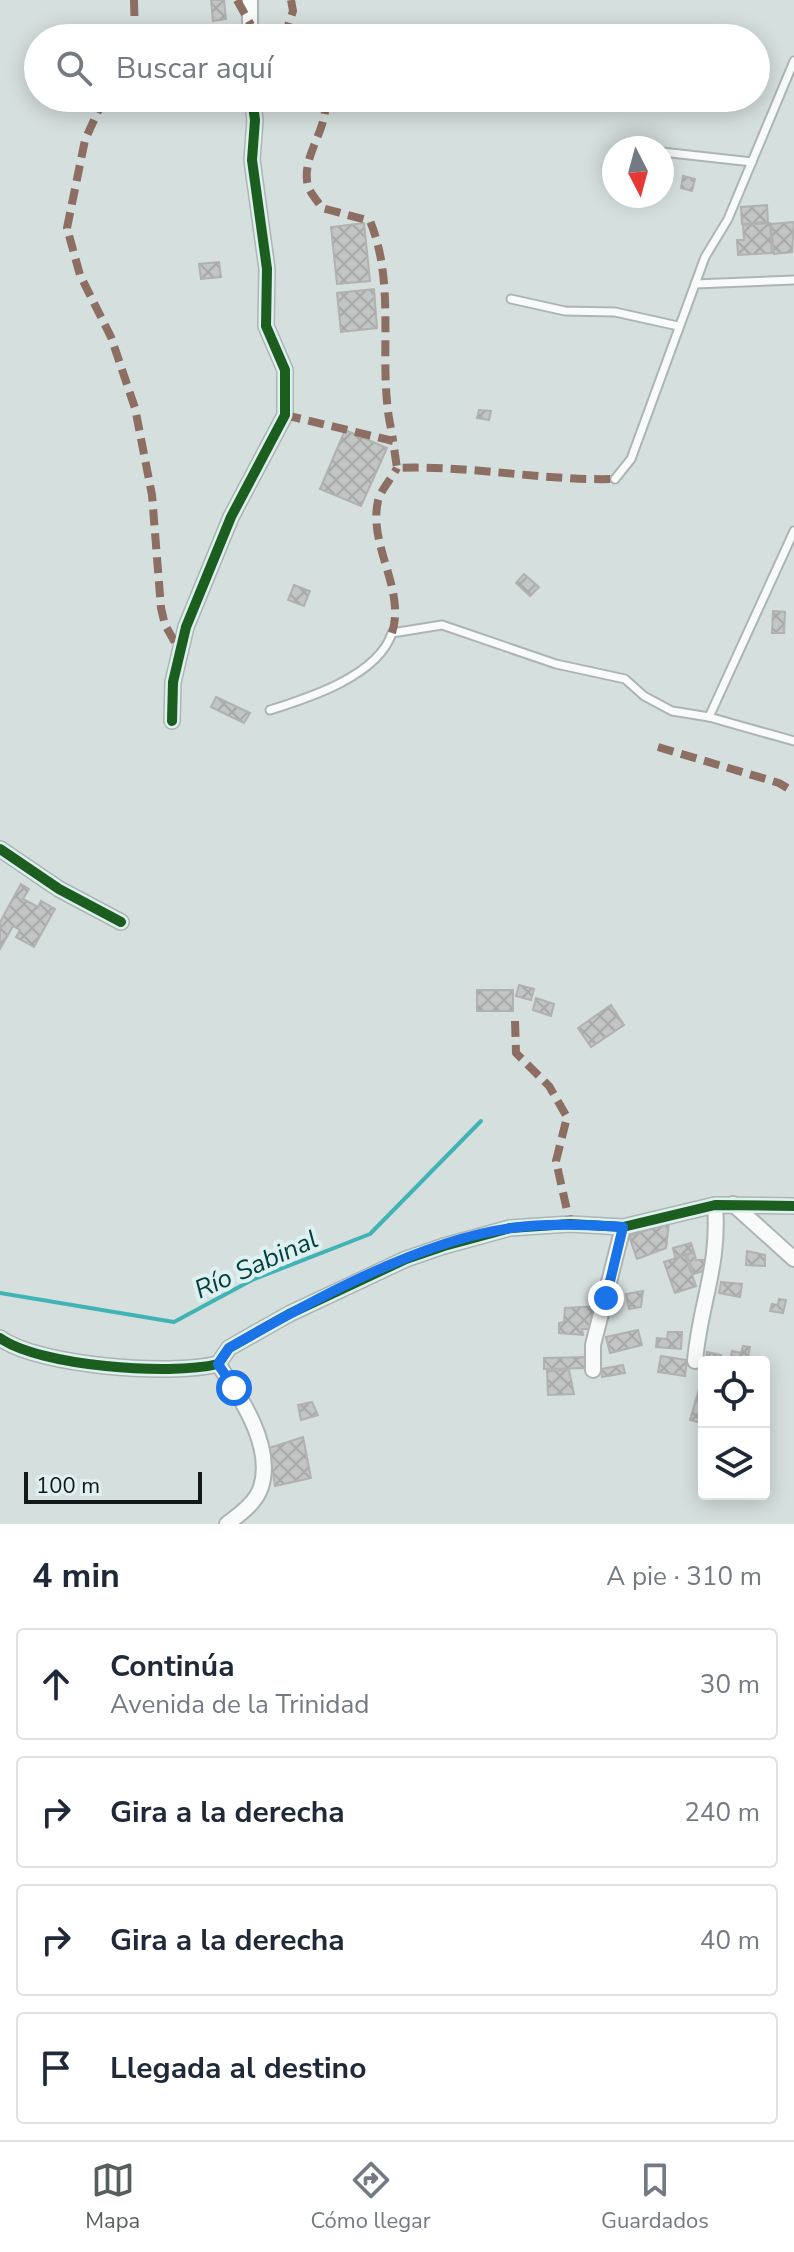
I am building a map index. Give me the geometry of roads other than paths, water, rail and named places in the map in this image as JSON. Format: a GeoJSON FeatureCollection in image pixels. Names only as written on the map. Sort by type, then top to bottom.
{"type":"FeatureCollection","features":[{"type":"Feature","properties":{"kind":"street"},"geometry":{"type":"LineString","coordinates":[[250,0],[250,24]]}},
{"type":"Feature","properties":{"kind":"street"},"geometry":{"type":"LineString","coordinates":[[172,721],[173,682],[186,627],[231,517],[285,415],[285,370],[266,326],[267,269],[252,160],[254,112]]}},
{"type":"Feature","properties":{"kind":"street"},"geometry":{"type":"LineString","coordinates":[[0,849],[59,889],[121,922]]}},
{"type":"Feature","properties":{"kind":"street"},"geometry":{"type":"LineString","coordinates":[[733,1204],[794,1259]]}},
{"type":"Feature","properties":{"kind":"street"},"geometry":{"type":"LineString","coordinates":[[695,1361],[698,1334],[714,1274],[717,1237],[715,1205]]}},
{"type":"Feature","properties":{"kind":"street"},"geometry":{"type":"LineString","coordinates":[[0,1338],[25,1353],[157,1371],[195,1370],[218,1364],[229,1348],[289,1314],[406,1259],[444,1246],[510,1228],[570,1224],[623,1227],[715,1205],[794,1206]]}},
{"type":"Feature","properties":{"kind":"street"},"geometry":{"type":"LineString","coordinates":[[593,1370],[593,1345],[623,1227]]}},
{"type":"Feature","properties":{"kind":"street"},"geometry":{"type":"LineString","coordinates":[[218,1364],[254,1427],[265,1468],[260,1490],[247,1509],[227,1524]]}},
{"type":"Feature","properties":{"kind":"lane"},"geometry":{"type":"LineString","coordinates":[[615,479],[636,447],[695,284],[752,162],[794,61]]}},
{"type":"Feature","properties":{"kind":"lane"},"geometry":{"type":"LineString","coordinates":[[674,153],[752,162]]}},
{"type":"Feature","properties":{"kind":"lane"},"geometry":{"type":"LineString","coordinates":[[695,284],[794,280]]}},
{"type":"Feature","properties":{"kind":"lane"},"geometry":{"type":"LineString","coordinates":[[511,299],[565,311],[615,312],[678,326]]}},
{"type":"Feature","properties":{"kind":"lane"},"geometry":{"type":"LineString","coordinates":[[709,717],[794,531]]}},
{"type":"Feature","properties":{"kind":"lane"},"geometry":{"type":"LineString","coordinates":[[270,710],[323,694],[361,671],[392,633],[442,625],[556,664],[625,679],[644,696],[672,711],[709,717],[794,741]]}},
{"type":"Feature","properties":{"kind":"waterway","name":"Río Sabinal"},"geometry":{"type":"LineString","coordinates":[[0,1293],[174,1322],[252,1280],[370,1234],[481,1121]]}}]}
